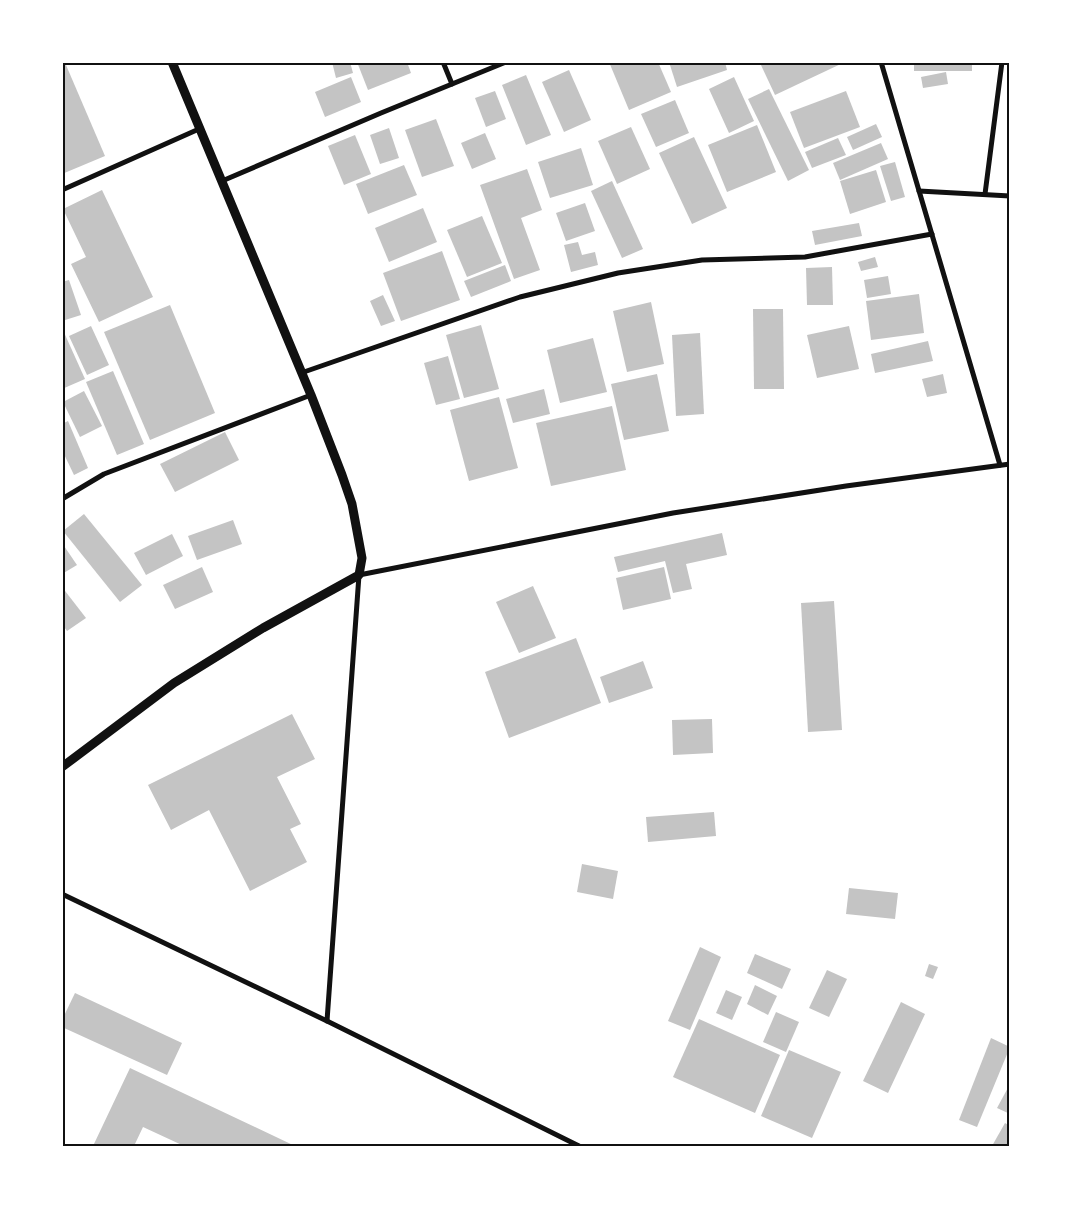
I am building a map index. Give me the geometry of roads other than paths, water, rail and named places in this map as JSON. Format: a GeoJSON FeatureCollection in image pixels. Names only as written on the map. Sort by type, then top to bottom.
{"type":"FeatureCollection","features":[{"type":"Feature","properties":{"kind":"street"},"geometry":{"type":"LineString","coordinates":[[172,62],[311,395],[352,504],[362,558],[359,575],[327,1022]]}},
{"type":"Feature","properties":{"kind":"street"},"geometry":{"type":"LineString","coordinates":[[443,62],[452,84]]}},
{"type":"Feature","properties":{"kind":"street"},"geometry":{"type":"LineString","coordinates":[[222,181],[506,62]]}},
{"type":"Feature","properties":{"kind":"street"},"geometry":{"type":"LineString","coordinates":[[881,62],[1000,465]]}},
{"type":"Feature","properties":{"kind":"street"},"geometry":{"type":"LineString","coordinates":[[985,194],[1002,62]]}},
{"type":"Feature","properties":{"kind":"street"},"geometry":{"type":"LineString","coordinates":[[62,190],[199,129]]}},
{"type":"Feature","properties":{"kind":"street"},"geometry":{"type":"LineString","coordinates":[[919,191],[1010,196]]}},
{"type":"Feature","properties":{"kind":"street"},"geometry":{"type":"LineString","coordinates":[[302,373],[520,297],[618,273],[702,260],[805,257],[932,234]]}},
{"type":"Feature","properties":{"kind":"street"},"geometry":{"type":"LineString","coordinates":[[62,499],[104,474],[311,395]]}},
{"type":"Feature","properties":{"kind":"street"},"geometry":{"type":"LineString","coordinates":[[62,767],[174,683],[263,628],[359,575],[673,513],[846,486],[1010,464]]}},
{"type":"Feature","properties":{"kind":"street"},"geometry":{"type":"LineString","coordinates":[[62,894],[578,1146]]}}]}
